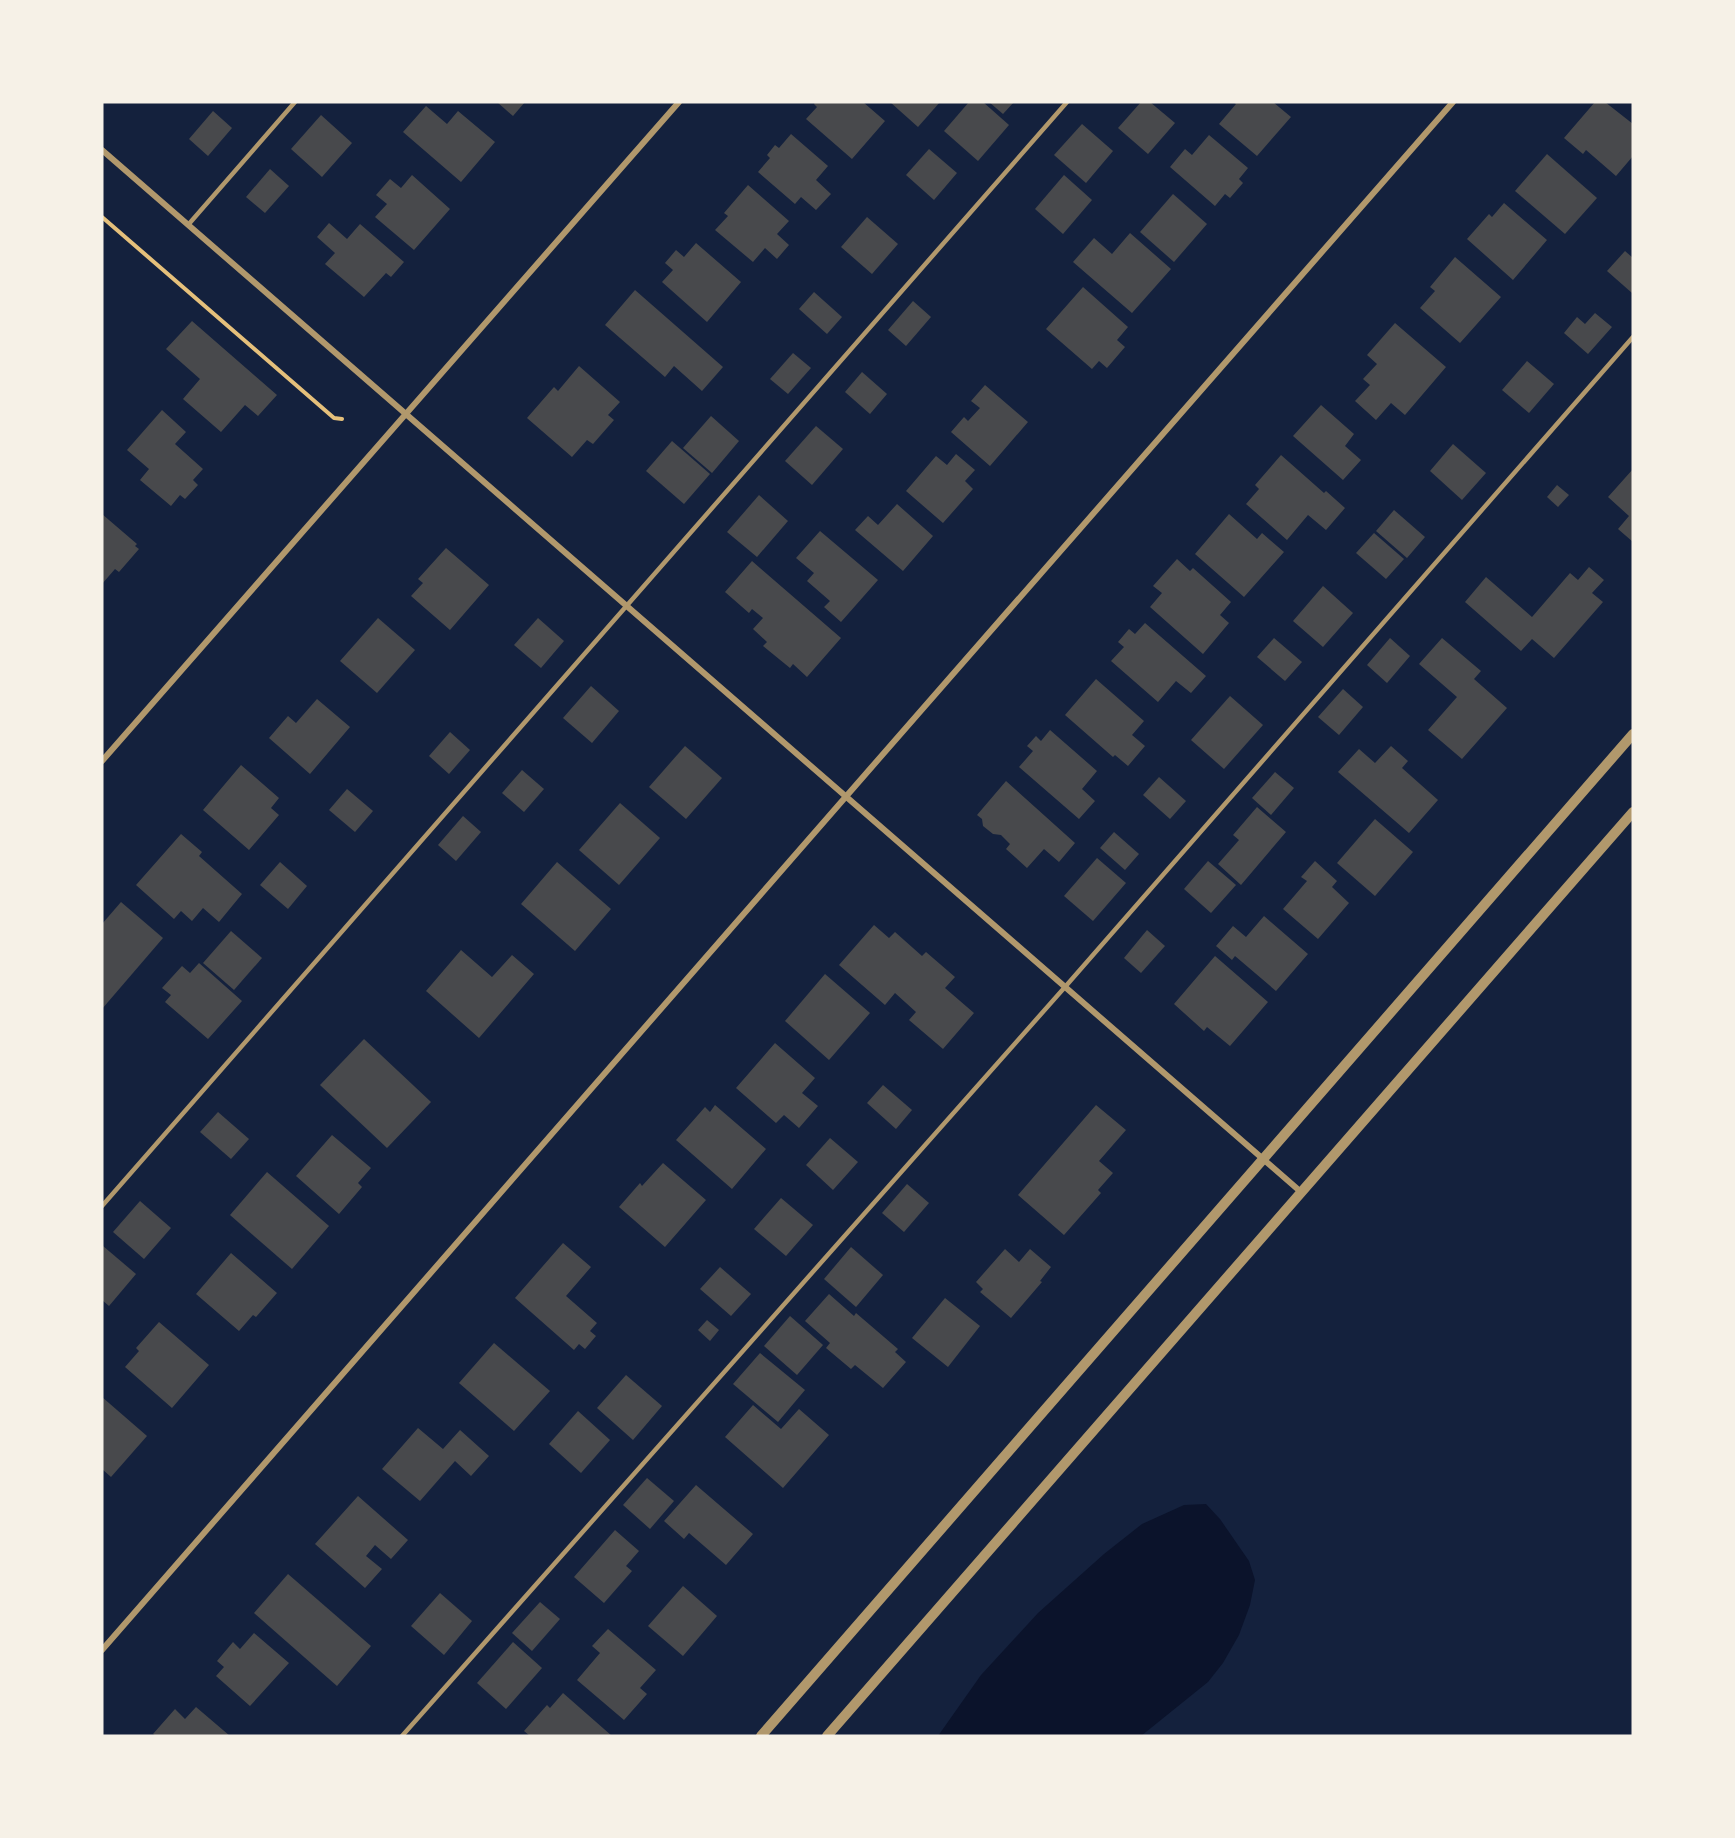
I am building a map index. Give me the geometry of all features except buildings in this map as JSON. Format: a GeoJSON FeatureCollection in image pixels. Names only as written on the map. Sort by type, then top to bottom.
{"type":"FeatureCollection","features":[{"type":"Feature","properties":{"kind":"street"},"geometry":{"type":"LineString","coordinates":[[102,762],[679,102]]}},
{"type":"Feature","properties":{"kind":"street"},"geometry":{"type":"LineString","coordinates":[[102,1650],[1453,102]]}},
{"type":"Feature","properties":{"kind":"street"},"geometry":{"type":"LineString","coordinates":[[102,150],[1301,1192]]}},
{"type":"Feature","properties":{"kind":"street"},"geometry":{"type":"LineString","coordinates":[[761,1736],[1633,734]]}},
{"type":"Feature","properties":{"kind":"street"},"geometry":{"type":"LineString","coordinates":[[827,1736],[1633,812]]}},
{"type":"Feature","properties":{"kind":"lane"},"geometry":{"type":"LineString","coordinates":[[188,225],[295,102]]}},
{"type":"Feature","properties":{"kind":"lane"},"geometry":{"type":"LineString","coordinates":[[102,1206],[1067,102]]}},
{"type":"Feature","properties":{"kind":"lane"},"geometry":{"type":"LineString","coordinates":[[402,1736],[1065,987],[1633,337]]}},
{"type":"Feature","properties":{"kind":"path"},"geometry":{"type":"LineString","coordinates":[[102,217],[334,418],[342,419]]}},
{"type":"Feature","properties":{"kind":"water"},"geometry":{"type":"Polygon","coordinates":[[[1206,1504],[1220,1519],[1249,1561],[1255,1580],[1250,1605],[1239,1635],[1223,1663],[1208,1682],[1141,1736],[938,1736],[981,1675],[1038,1613],[1104,1554],[1142,1524],[1184,1505],[1206,1504]]]}}]}
